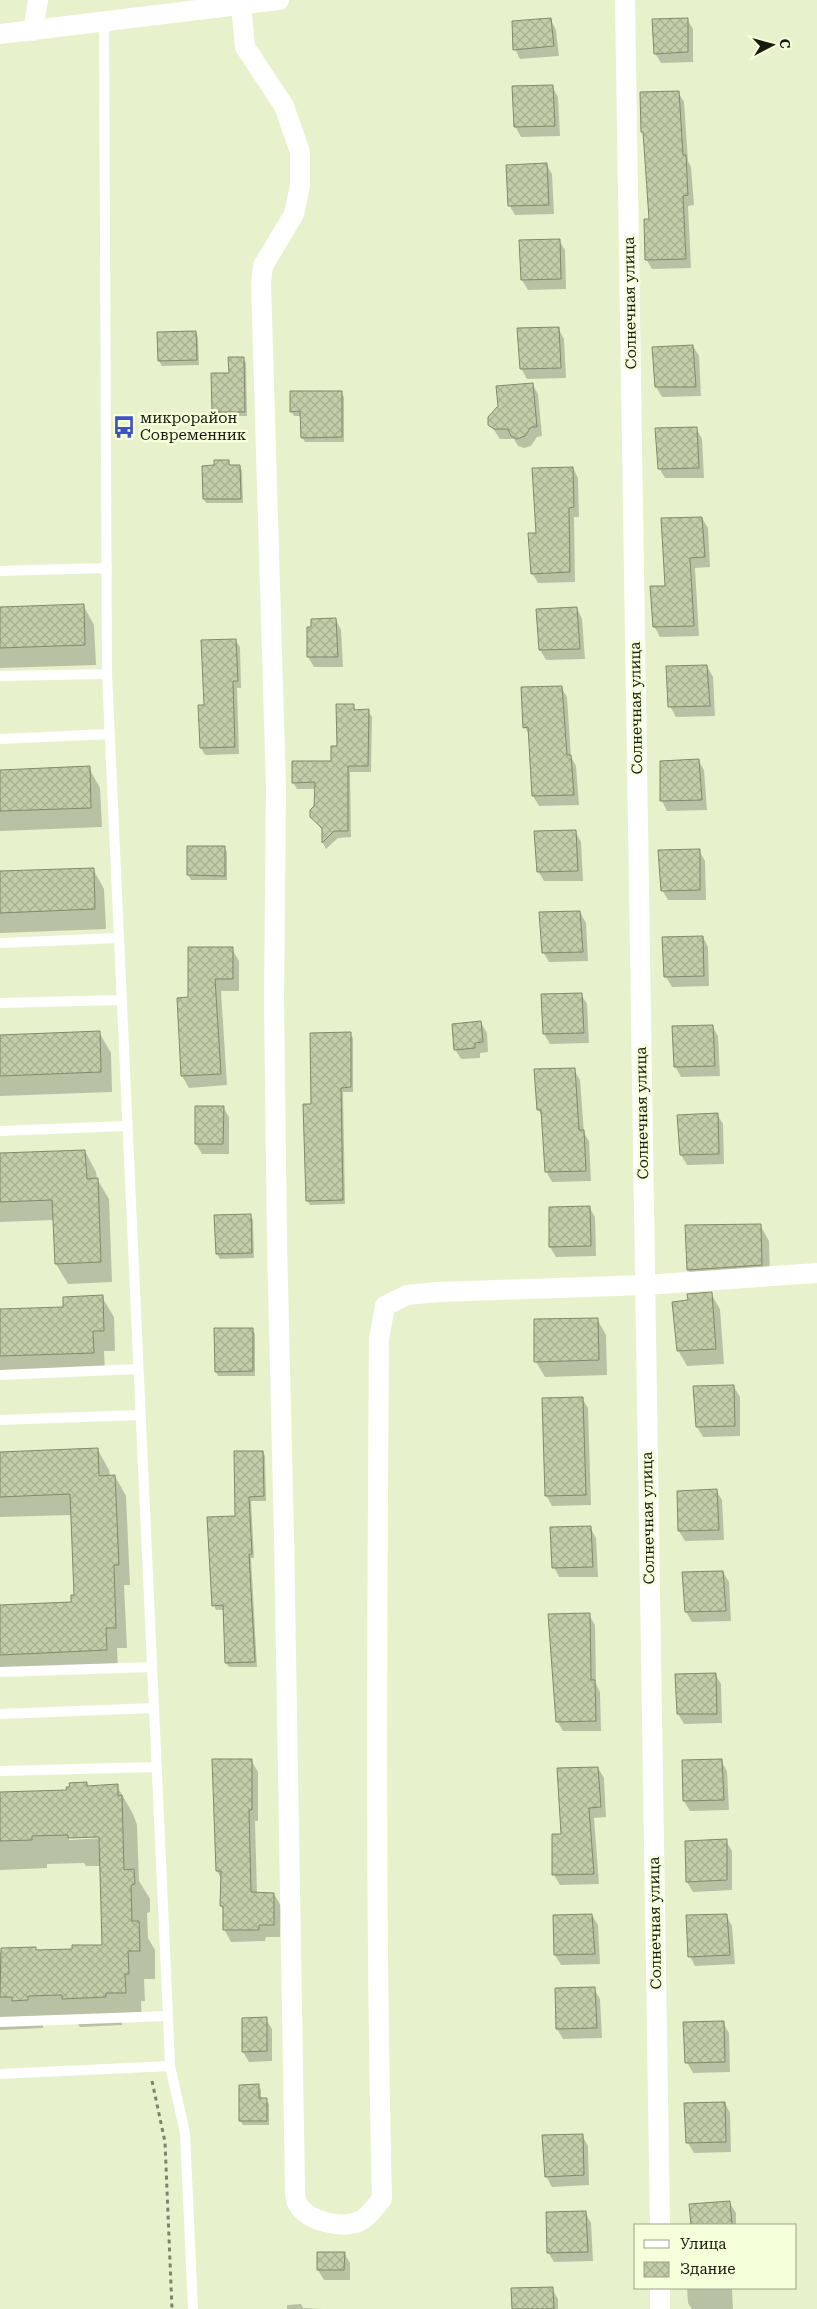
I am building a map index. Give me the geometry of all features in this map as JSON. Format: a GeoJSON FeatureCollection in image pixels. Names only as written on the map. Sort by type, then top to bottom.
{"type":"FeatureCollection","features":[{"type":"Feature","properties":{"kind":"street"},"geometry":{"type":"LineString","coordinates":[[33,31],[38,0]]}},
{"type":"Feature","properties":{"kind":"street"},"geometry":{"type":"LineString","coordinates":[[0,34],[279,0]]}},
{"type":"Feature","properties":{"kind":"street","name":"Солнечная улица"},"geometry":{"type":"LineString","coordinates":[[625,0],[660,2224]]}},
{"type":"Feature","properties":{"kind":"street"},"geometry":{"type":"LineString","coordinates":[[241,5],[245,47],[284,106],[300,152],[300,186],[294,214],[270,252],[264,266],[261,283],[276,788],[274,1000],[277,1243],[295,2188],[298,2203],[312,2217],[332,2223],[346,2224],[362,2221],[382,2199],[378,2025],[376,1656],[379,1339],[385,1306],[407,1295],[438,1292],[645,1285],[817,1273]]}},
{"type":"Feature","properties":{"kind":"street"},"geometry":{"type":"LineString","coordinates":[[660,2289],[660,2309]]}},
{"type":"Feature","properties":{"kind":"lane"},"geometry":{"type":"LineString","coordinates":[[104,22],[107,674],[120,1000],[170,2066],[185,2133],[192,2309]]}},
{"type":"Feature","properties":{"kind":"lane"},"geometry":{"type":"LineString","coordinates":[[0,571],[107,568]]}},
{"type":"Feature","properties":{"kind":"lane"},"geometry":{"type":"LineString","coordinates":[[0,676],[107,674]]}},
{"type":"Feature","properties":{"kind":"lane"},"geometry":{"type":"LineString","coordinates":[[0,739],[110,734]]}},
{"type":"Feature","properties":{"kind":"lane"},"geometry":{"type":"LineString","coordinates":[[0,943],[118,938]]}},
{"type":"Feature","properties":{"kind":"lane"},"geometry":{"type":"LineString","coordinates":[[0,1003],[120,1000]]}},
{"type":"Feature","properties":{"kind":"lane"},"geometry":{"type":"LineString","coordinates":[[0,1131],[126,1126]]}},
{"type":"Feature","properties":{"kind":"lane"},"geometry":{"type":"LineString","coordinates":[[0,1375],[138,1369]]}},
{"type":"Feature","properties":{"kind":"lane"},"geometry":{"type":"LineString","coordinates":[[0,1420],[140,1415]]}},
{"type":"Feature","properties":{"kind":"lane"},"geometry":{"type":"LineString","coordinates":[[0,1672],[152,1667]]}},
{"type":"Feature","properties":{"kind":"lane"},"geometry":{"type":"LineString","coordinates":[[0,1714],[154,1708]]}},
{"type":"Feature","properties":{"kind":"lane"},"geometry":{"type":"LineString","coordinates":[[0,1772],[157,1767]]}},
{"type":"Feature","properties":{"kind":"lane"},"geometry":{"type":"LineString","coordinates":[[0,2022],[168,2016]]}},
{"type":"Feature","properties":{"kind":"lane"},"geometry":{"type":"LineString","coordinates":[[0,2074],[170,2066]]}},
{"type":"Feature","properties":{"kind":"path"},"geometry":{"type":"LineString","coordinates":[[149,2067],[165,2142],[172,2309]]}},
{"type":"Feature","properties":{"kind":"building"},"geometry":{"type":"Polygon","coordinates":[[[551,18],[554,46],[513,50],[512,21],[551,18]]]}},
{"type":"Feature","properties":{"kind":"building"},"geometry":{"type":"Polygon","coordinates":[[[688,18],[688,52],[654,54],[652,19],[688,18]]]}},
{"type":"Feature","properties":{"kind":"building"},"geometry":{"type":"Polygon","coordinates":[[[553,85],[555,126],[514,127],[512,86],[553,85]]]}},
{"type":"Feature","properties":{"kind":"building"},"geometry":{"type":"Polygon","coordinates":[[[679,91],[683,155],[686,155],[688,195],[683,196],[686,259],[645,260],[644,219],[649,219],[643,132],[641,132],[640,92],[679,91]]]}},
{"type":"Feature","properties":{"kind":"building"},"geometry":{"type":"Polygon","coordinates":[[[547,163],[549,205],[508,206],[506,165],[547,163]]]}},
{"type":"Feature","properties":{"kind":"building"},"geometry":{"type":"Polygon","coordinates":[[[560,239],[561,279],[521,280],[519,240],[560,239]]]}},
{"type":"Feature","properties":{"kind":"building"},"geometry":{"type":"Polygon","coordinates":[[[559,327],[561,368],[520,369],[517,328],[559,327]]]}},
{"type":"Feature","properties":{"kind":"building"},"geometry":{"type":"Polygon","coordinates":[[[196,331],[197,360],[158,361],[157,332],[196,331]]]}},
{"type":"Feature","properties":{"kind":"building"},"geometry":{"type":"Polygon","coordinates":[[[693,345],[696,387],[655,387],[652,347],[693,345]]]}},
{"type":"Feature","properties":{"kind":"building"},"geometry":{"type":"Polygon","coordinates":[[[228,357],[244,357],[245,412],[212,412],[211,373],[229,373],[228,357]]]}},
{"type":"Feature","properties":{"kind":"building"},"geometry":{"type":"Polygon","coordinates":[[[533,383],[537,427],[531,427],[525,436],[517,439],[511,436],[508,429],[494,429],[488,425],[488,417],[498,406],[496,386],[533,383]]]}},
{"type":"Feature","properties":{"kind":"building"},"geometry":{"type":"Polygon","coordinates":[[[290,391],[342,391],[342,437],[301,438],[300,411],[290,412],[290,391]]]}},
{"type":"Feature","properties":{"kind":"building"},"geometry":{"type":"Polygon","coordinates":[[[697,427],[699,468],[658,469],[655,428],[697,427]]]}},
{"type":"Feature","properties":{"kind":"building"},"geometry":{"type":"Polygon","coordinates":[[[214,460],[229,460],[229,465],[240,465],[241,499],[203,499],[202,466],[214,465],[214,460]]]}},
{"type":"Feature","properties":{"kind":"building"},"geometry":{"type":"Polygon","coordinates":[[[573,467],[574,507],[569,508],[570,572],[531,574],[528,533],[536,533],[532,468],[573,467]]]}},
{"type":"Feature","properties":{"kind":"building"},"geometry":{"type":"Polygon","coordinates":[[[702,517],[705,557],[690,558],[694,626],[653,627],[650,586],[665,586],[661,518],[702,517]]]}},
{"type":"Feature","properties":{"kind":"building"},"geometry":{"type":"Polygon","coordinates":[[[84,604],[85,645],[0,648],[0,607],[84,604]]]}},
{"type":"Feature","properties":{"kind":"building"},"geometry":{"type":"Polygon","coordinates":[[[577,607],[580,649],[539,650],[536,609],[577,607]]]}},
{"type":"Feature","properties":{"kind":"building"},"geometry":{"type":"Polygon","coordinates":[[[336,618],[338,657],[307,657],[307,627],[311,627],[311,619],[336,618]]]}},
{"type":"Feature","properties":{"kind":"building"},"geometry":{"type":"Polygon","coordinates":[[[236,639],[238,681],[233,681],[235,747],[200,748],[198,705],[204,705],[201,640],[236,639]]]}},
{"type":"Feature","properties":{"kind":"building"},"geometry":{"type":"Polygon","coordinates":[[[707,665],[710,706],[668,707],[666,666],[707,665]]]}},
{"type":"Feature","properties":{"kind":"building"},"geometry":{"type":"Polygon","coordinates":[[[562,686],[567,755],[571,755],[574,795],[532,796],[528,727],[523,728],[521,687],[562,686]]]}},
{"type":"Feature","properties":{"kind":"building"},"geometry":{"type":"Polygon","coordinates":[[[336,704],[354,704],[354,710],[369,709],[368,766],[348,766],[348,831],[334,831],[322,843],[322,828],[310,817],[310,810],[314,806],[315,782],[292,783],[292,761],[331,761],[331,746],[337,746],[336,704]]]}},
{"type":"Feature","properties":{"kind":"building"},"geometry":{"type":"Polygon","coordinates":[[[699,759],[702,800],[660,801],[660,761],[699,759]]]}},
{"type":"Feature","properties":{"kind":"building"},"geometry":{"type":"Polygon","coordinates":[[[90,766],[91,808],[0,811],[0,770],[90,766]]]}},
{"type":"Feature","properties":{"kind":"building"},"geometry":{"type":"Polygon","coordinates":[[[576,830],[578,871],[537,872],[534,831],[576,830]]]}},
{"type":"Feature","properties":{"kind":"building"},"geometry":{"type":"Polygon","coordinates":[[[187,846],[225,846],[225,876],[187,875],[187,846]]]}},
{"type":"Feature","properties":{"kind":"building"},"geometry":{"type":"Polygon","coordinates":[[[700,849],[700,890],[661,891],[658,850],[700,849]]]}},
{"type":"Feature","properties":{"kind":"building"},"geometry":{"type":"Polygon","coordinates":[[[94,868],[95,909],[0,913],[0,871],[94,868]]]}},
{"type":"Feature","properties":{"kind":"building"},"geometry":{"type":"Polygon","coordinates":[[[580,911],[583,952],[542,953],[539,912],[580,911]]]}},
{"type":"Feature","properties":{"kind":"building"},"geometry":{"type":"Polygon","coordinates":[[[703,936],[704,976],[664,977],[662,937],[703,936]]]}},
{"type":"Feature","properties":{"kind":"building"},"geometry":{"type":"Polygon","coordinates":[[[188,947],[233,947],[233,979],[215,979],[221,1074],[181,1076],[177,998],[188,997],[188,947]]]}},
{"type":"Feature","properties":{"kind":"building"},"geometry":{"type":"Polygon","coordinates":[[[582,993],[584,1033],[543,1034],[541,994],[582,993]]]}},
{"type":"Feature","properties":{"kind":"building"},"geometry":{"type":"Polygon","coordinates":[[[481,1021],[483,1042],[475,1043],[475,1048],[454,1050],[452,1024],[481,1021]]]}},
{"type":"Feature","properties":{"kind":"building"},"geometry":{"type":"Polygon","coordinates":[[[713,1025],[715,1066],[674,1067],[672,1026],[713,1025]]]}},
{"type":"Feature","properties":{"kind":"building"},"geometry":{"type":"Polygon","coordinates":[[[100,1031],[101,1072],[0,1076],[0,1035],[100,1031]]]}},
{"type":"Feature","properties":{"kind":"building"},"geometry":{"type":"Polygon","coordinates":[[[351,1032],[351,1087],[341,1088],[343,1200],[306,1201],[303,1104],[311,1104],[310,1033],[351,1032]]]}},
{"type":"Feature","properties":{"kind":"building"},"geometry":{"type":"Polygon","coordinates":[[[575,1068],[579,1130],[584,1130],[586,1171],[545,1172],[541,1110],[537,1110],[534,1069],[575,1068]]]}},
{"type":"Feature","properties":{"kind":"building"},"geometry":{"type":"Polygon","coordinates":[[[195,1106],[224,1106],[223,1144],[195,1144],[195,1106]]]}},
{"type":"Feature","properties":{"kind":"building"},"geometry":{"type":"Polygon","coordinates":[[[718,1113],[719,1154],[680,1155],[677,1115],[718,1113]]]}},
{"type":"Feature","properties":{"kind":"building"},"geometry":{"type":"Polygon","coordinates":[[[85,1150],[87,1179],[98,1178],[101,1262],[55,1264],[52,1200],[0,1202],[0,1153],[85,1150]]]}},
{"type":"Feature","properties":{"kind":"building"},"geometry":{"type":"Polygon","coordinates":[[[590,1206],[591,1246],[549,1247],[549,1207],[590,1206]]]}},
{"type":"Feature","properties":{"kind":"building"},"geometry":{"type":"Polygon","coordinates":[[[251,1214],[252,1253],[216,1254],[214,1215],[251,1214]]]}},
{"type":"Feature","properties":{"kind":"building"},"geometry":{"type":"Polygon","coordinates":[[[761,1224],[762,1265],[687,1270],[685,1225],[761,1224]]]}},
{"type":"Feature","properties":{"kind":"building"},"geometry":{"type":"Polygon","coordinates":[[[712,1292],[716,1349],[677,1351],[672,1302],[688,1300],[687,1294],[712,1292]]]}},
{"type":"Feature","properties":{"kind":"building"},"geometry":{"type":"Polygon","coordinates":[[[103,1295],[104,1331],[93,1331],[94,1353],[0,1356],[0,1309],[63,1307],[63,1297],[103,1295]]]}},
{"type":"Feature","properties":{"kind":"building"},"geometry":{"type":"Polygon","coordinates":[[[598,1318],[599,1360],[534,1362],[534,1319],[598,1318]]]}},
{"type":"Feature","properties":{"kind":"building"},"geometry":{"type":"Polygon","coordinates":[[[214,1328],[253,1328],[253,1371],[215,1372],[214,1328]]]}},
{"type":"Feature","properties":{"kind":"building"},"geometry":{"type":"Polygon","coordinates":[[[734,1385],[735,1426],[696,1427],[693,1386],[734,1385]]]}},
{"type":"Feature","properties":{"kind":"building"},"geometry":{"type":"Polygon","coordinates":[[[583,1397],[586,1495],[545,1496],[542,1398],[583,1397]]]}},
{"type":"Feature","properties":{"kind":"building"},"geometry":{"type":"Polygon","coordinates":[[[98,1448],[99,1476],[115,1475],[119,1565],[114,1565],[116,1628],[106,1628],[107,1650],[0,1655],[0,1605],[71,1602],[71,1595],[74,1595],[70,1494],[0,1497],[0,1452],[98,1448]]]}},
{"type":"Feature","properties":{"kind":"building"},"geometry":{"type":"Polygon","coordinates":[[[234,1451],[263,1451],[264,1496],[249,1497],[252,1554],[249,1554],[255,1662],[225,1663],[223,1605],[212,1606],[207,1517],[235,1516],[234,1451]]]}},
{"type":"Feature","properties":{"kind":"building"},"geometry":{"type":"Polygon","coordinates":[[[717,1489],[719,1530],[678,1531],[677,1491],[717,1489]]]}},
{"type":"Feature","properties":{"kind":"building"},"geometry":{"type":"Polygon","coordinates":[[[591,1526],[593,1567],[552,1568],[550,1527],[591,1526]]]}},
{"type":"Feature","properties":{"kind":"building"},"geometry":{"type":"Polygon","coordinates":[[[723,1571],[726,1611],[685,1612],[682,1572],[723,1571]]]}},
{"type":"Feature","properties":{"kind":"building"},"geometry":{"type":"Polygon","coordinates":[[[590,1613],[591,1680],[595,1680],[596,1721],[556,1722],[548,1614],[590,1613]]]}},
{"type":"Feature","properties":{"kind":"building"},"geometry":{"type":"Polygon","coordinates":[[[716,1673],[717,1714],[677,1714],[675,1674],[716,1673]]]}},
{"type":"Feature","properties":{"kind":"building"},"geometry":{"type":"Polygon","coordinates":[[[212,1759],[252,1759],[252,1810],[249,1810],[251,1892],[274,1893],[274,1925],[259,1925],[259,1930],[223,1930],[223,1906],[220,1906],[221,1871],[216,1871],[212,1759]]]}},
{"type":"Feature","properties":{"kind":"building"},"geometry":{"type":"Polygon","coordinates":[[[722,1759],[724,1800],[683,1801],[682,1760],[722,1759]]]}},
{"type":"Feature","properties":{"kind":"building"},"geometry":{"type":"Polygon","coordinates":[[[598,1767],[601,1807],[589,1808],[594,1874],[552,1875],[552,1834],[561,1834],[557,1768],[598,1767]]]}},
{"type":"Feature","properties":{"kind":"building"},"geometry":{"type":"Polygon","coordinates":[[[87,1782],[87,1786],[118,1784],[118,1796],[122,1795],[124,1870],[134,1869],[135,1884],[131,1885],[132,1921],[139,1921],[140,1951],[128,1951],[129,1974],[125,1974],[126,1993],[106,1993],[106,1997],[62,1999],[62,1995],[28,1996],[28,2000],[12,2001],[12,1997],[0,1997],[1,1948],[36,1947],[36,1950],[72,1949],[72,1945],[102,1945],[99,1837],[68,1838],[68,1835],[32,1836],[32,1840],[0,1841],[0,1792],[67,1790],[66,1787],[70,1787],[69,1783],[87,1782]]]}},
{"type":"Feature","properties":{"kind":"building"},"geometry":{"type":"Polygon","coordinates":[[[727,1839],[727,1880],[686,1882],[685,1841],[727,1839]]]}},
{"type":"Feature","properties":{"kind":"building"},"geometry":{"type":"Polygon","coordinates":[[[592,1914],[595,1954],[554,1955],[553,1915],[592,1914]]]}},
{"type":"Feature","properties":{"kind":"building"},"geometry":{"type":"Polygon","coordinates":[[[727,1914],[730,1955],[688,1957],[686,1915],[727,1914]]]}},
{"type":"Feature","properties":{"kind":"building"},"geometry":{"type":"Polygon","coordinates":[[[595,1987],[597,2028],[556,2029],[555,1988],[595,1987]]]}},
{"type":"Feature","properties":{"kind":"building"},"geometry":{"type":"Polygon","coordinates":[[[267,2017],[267,2051],[242,2052],[242,2018],[267,2017]]]}},
{"type":"Feature","properties":{"kind":"building"},"geometry":{"type":"Polygon","coordinates":[[[724,2021],[725,2062],[685,2063],[683,2022],[724,2021]]]}},
{"type":"Feature","properties":{"kind":"building"},"geometry":{"type":"Polygon","coordinates":[[[259,2084],[259,2098],[267,2098],[267,2121],[239,2121],[239,2085],[259,2084]]]}},
{"type":"Feature","properties":{"kind":"building"},"geometry":{"type":"Polygon","coordinates":[[[725,2102],[726,2142],[686,2143],[684,2103],[725,2102]]]}},
{"type":"Feature","properties":{"kind":"building"},"geometry":{"type":"Polygon","coordinates":[[[583,2134],[584,2175],[545,2177],[542,2135],[583,2134]]]}},
{"type":"Feature","properties":{"kind":"building"},"geometry":{"type":"Polygon","coordinates":[[[730,2201],[732,2224],[691,2224],[689,2204],[730,2201]]]}},
{"type":"Feature","properties":{"kind":"building"},"geometry":{"type":"Polygon","coordinates":[[[586,2211],[588,2252],[547,2253],[546,2212],[586,2211]]]}},
{"type":"Feature","properties":{"kind":"building"},"geometry":{"type":"Polygon","coordinates":[[[317,2252],[345,2252],[344,2270],[317,2270],[317,2252]]]}},
{"type":"Feature","properties":{"kind":"building"},"geometry":{"type":"Polygon","coordinates":[[[553,2287],[554,2309],[512,2309],[511,2288],[553,2287]]]}},
{"type":"Feature","properties":{"kind":"place","name":"микрорайон Современник"},"geometry":{"type":"Point","coordinates":[124,427]}}]}
